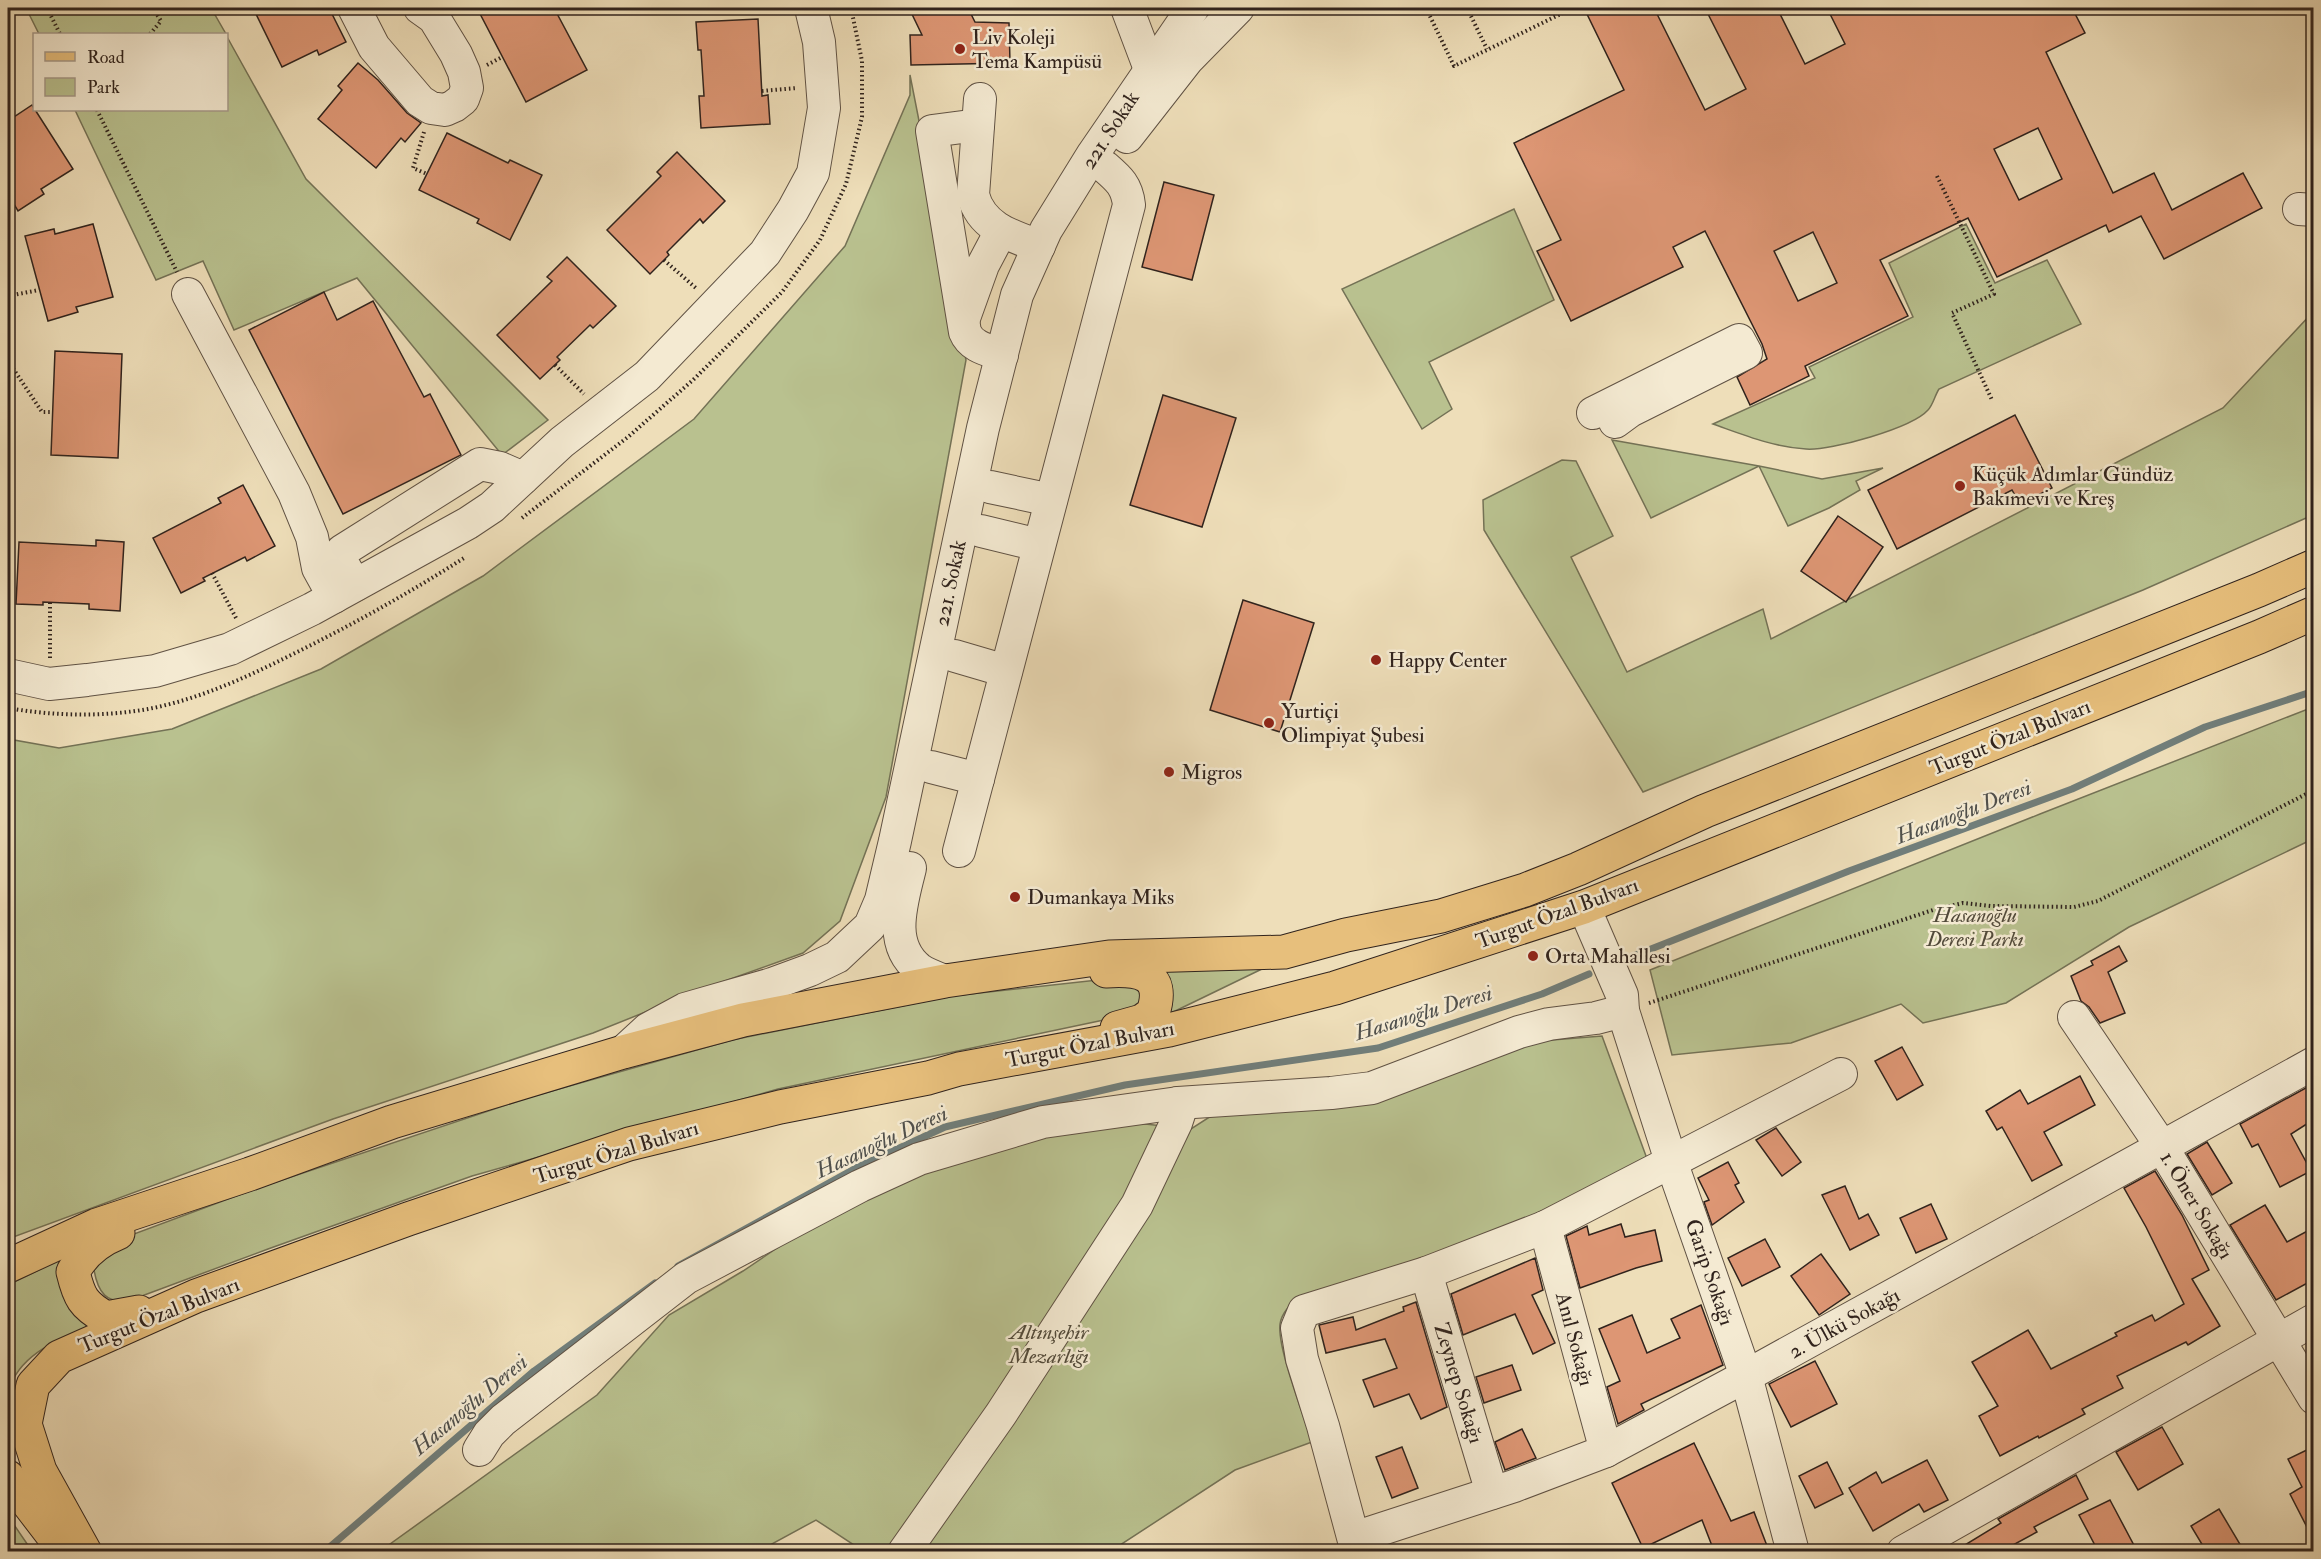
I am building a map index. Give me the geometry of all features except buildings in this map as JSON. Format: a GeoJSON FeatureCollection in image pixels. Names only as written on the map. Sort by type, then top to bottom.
{"type":"FeatureCollection","features":[{"type":"Feature","properties":{"kind":"main road","name":"Turgut Özal Bulvarı"},"geometry":{"type":"LineString","coordinates":[[8,1266],[98,1225],[250,1174],[392,1122],[623,1052],[743,1020],[945,981],[1109,957],[1284,952],[1346,935],[1441,916],[1525,890],[1578,869],[1705,811],[2259,590],[2313,566]]}},
{"type":"Feature","properties":{"kind":"main road","name":"Turgut Özal Bulvarı"},"geometry":{"type":"LineString","coordinates":[[86,1551],[40,1471],[25,1424],[33,1386],[58,1357],[196,1296],[408,1219],[629,1144],[780,1107],[928,1078],[959,1069],[1169,1030],[1324,991],[1584,907],[2259,637],[2313,613]]}},
{"type":"Feature","properties":{"kind":"main road"},"geometry":{"type":"LineString","coordinates":[[1578,869],[1584,907]]}},
{"type":"Feature","properties":{"kind":"main road"},"geometry":{"type":"LineString","coordinates":[[945,981],[1012,981],[1127,970],[1141,972],[1154,984],[1156,993],[1153,1013],[1142,1021],[1101,1033],[1025,1048],[959,1069]]}},
{"type":"Feature","properties":{"kind":"main road"},"geometry":{"type":"LineString","coordinates":[[196,1296],[130,1315],[106,1318],[83,1302],[73,1272],[80,1259],[93,1246],[114,1234],[169,1213],[250,1174]]}},
{"type":"Feature","properties":{"kind":"main road"},"geometry":{"type":"LineString","coordinates":[[8,1477],[66,1551]]}},
{"type":"Feature","properties":{"kind":"street"},"geometry":{"type":"LineString","coordinates":[[354,8],[374,47],[420,101],[431,108],[445,110],[463,99],[467,88],[464,72],[434,18],[420,8]]}},
{"type":"Feature","properties":{"kind":"street"},"geometry":{"type":"LineString","coordinates":[[8,675],[49,684],[155,671],[230,649],[240,624],[344,591],[468,523],[492,507],[562,442],[646,376],[765,253],[793,210],[813,173],[824,108],[819,42],[811,8]]}},
{"type":"Feature","properties":{"kind":"street"},"geometry":{"type":"LineString","coordinates":[[1127,8],[1150,69]]}},
{"type":"Feature","properties":{"kind":"street","name":"221. Sokak"},"geometry":{"type":"LineString","coordinates":[[623,1052],[648,1029],[684,1009],[772,984],[837,957],[870,926],[881,900],[895,841],[983,428],[1017,295],[1046,230],[1093,154],[1193,8]]}},
{"type":"Feature","properties":{"kind":"street","name":"221. Sokak"},"geometry":{"type":"LineString","coordinates":[[945,981],[920,970],[907,957],[899,937],[900,910],[932,767],[1014,368],[1044,281],[1089,187],[1188,59],[1238,8]]}},
{"type":"Feature","properties":{"kind":"street"},"geometry":{"type":"LineString","coordinates":[[1002,355],[976,345],[969,340],[965,332],[932,131],[979,112],[973,195],[978,209],[995,226],[1039,246]]}},
{"type":"Feature","properties":{"kind":"street"},"geometry":{"type":"LineString","coordinates":[[959,851],[1129,206],[1128,195],[1122,182],[1105,167]]}},
{"type":"Feature","properties":{"kind":"street"},"geometry":{"type":"LineString","coordinates":[[948,230],[995,226]]}},
{"type":"Feature","properties":{"kind":"street"},"geometry":{"type":"LineString","coordinates":[[963,320],[995,226]]}},
{"type":"Feature","properties":{"kind":"street"},"geometry":{"type":"LineString","coordinates":[[188,294],[294,493],[312,537],[318,568],[344,591]]}},
{"type":"Feature","properties":{"kind":"street"},"geometry":{"type":"LineString","coordinates":[[344,591],[340,559],[342,551],[480,464],[500,468],[523,478]]}},
{"type":"Feature","properties":{"kind":"street"},"geometry":{"type":"LineString","coordinates":[[990,487],[1051,500]]}},
{"type":"Feature","properties":{"kind":"street"},"geometry":{"type":"LineString","coordinates":[[981,531],[1039,545]]}},
{"type":"Feature","properties":{"kind":"street"},"geometry":{"type":"LineString","coordinates":[[955,656],[1006,671]]}},
{"type":"Feature","properties":{"kind":"street"},"geometry":{"type":"LineString","coordinates":[[932,767],[978,779]]}},
{"type":"Feature","properties":{"kind":"street","name":"Garip Sokağı"},"geometry":{"type":"LineString","coordinates":[[1584,907],[1622,1003],[1671,1161],[1746,1376],[1793,1551]]}},
{"type":"Feature","properties":{"kind":"street"},"geometry":{"type":"LineString","coordinates":[[479,1450],[489,1434],[503,1420],[686,1278],[860,1186],[919,1159],[1043,1122],[1178,1103],[1331,1093],[1372,1088],[1519,1032],[1549,1023],[1596,1018],[1622,1003]]}},
{"type":"Feature","properties":{"kind":"street","name":"1. Öner Sokağı"},"geometry":{"type":"LineString","coordinates":[[2074,1017],[2162,1147],[2313,1398]]}},
{"type":"Feature","properties":{"kind":"street","name":"2. Ülkü Sokağı"},"geometry":{"type":"LineString","coordinates":[[1355,1545],[1606,1451],[2313,1063]]}},
{"type":"Feature","properties":{"kind":"street"},"geometry":{"type":"LineString","coordinates":[[1355,1545],[1302,1359],[1297,1328],[1304,1311],[1426,1273],[1545,1227],[1841,1074]]}},
{"type":"Feature","properties":{"kind":"street"},"geometry":{"type":"LineString","coordinates":[[904,1551],[1001,1414],[1137,1205],[1176,1123],[1179,1114],[1178,1103]]}},
{"type":"Feature","properties":{"kind":"street","name":"Anıl Sokağı"},"geometry":{"type":"LineString","coordinates":[[1545,1227],[1606,1451]]}},
{"type":"Feature","properties":{"kind":"street","name":"Zeynep Sokağı"},"geometry":{"type":"LineString","coordinates":[[1426,1273],[1492,1493]]}},
{"type":"Feature","properties":{"kind":"street"},"geometry":{"type":"LineString","coordinates":[[1903,1551],[2313,1320]]}},
{"type":"Feature","properties":{"kind":"path"},"geometry":{"type":"LineString","coordinates":[[47,8],[60,33]]}},
{"type":"Feature","properties":{"kind":"path"},"geometry":{"type":"LineString","coordinates":[[151,33],[161,21],[153,8]]}},
{"type":"Feature","properties":{"kind":"path"},"geometry":{"type":"LineString","coordinates":[[1426,8],[1455,66],[1574,8]]}},
{"type":"Feature","properties":{"kind":"path"},"geometry":{"type":"LineString","coordinates":[[1467,8],[1487,49]]}},
{"type":"Feature","properties":{"kind":"path"},"geometry":{"type":"LineString","coordinates":[[762,91],[824,86]]}},
{"type":"Feature","properties":{"kind":"path"},"geometry":{"type":"LineString","coordinates":[[427,174],[413,168],[431,108]]}},
{"type":"Feature","properties":{"kind":"path"},"geometry":{"type":"LineString","coordinates":[[97,111],[188,294]]}},
{"type":"Feature","properties":{"kind":"path"},"geometry":{"type":"LineString","coordinates":[[1937,176],[1994,294],[1952,312],[1992,400]]}},
{"type":"Feature","properties":{"kind":"path"},"geometry":{"type":"LineString","coordinates":[[664,260],[715,305]]}},
{"type":"Feature","properties":{"kind":"path"},"geometry":{"type":"LineString","coordinates":[[8,297],[39,290]]}},
{"type":"Feature","properties":{"kind":"path"},"geometry":{"type":"LineString","coordinates":[[8,361],[42,412],[52,412]]}},
{"type":"Feature","properties":{"kind":"path"},"geometry":{"type":"LineString","coordinates":[[555,365],[602,411]]}},
{"type":"Feature","properties":{"kind":"path"},"geometry":{"type":"LineString","coordinates":[[212,573],[240,624]]}},
{"type":"Feature","properties":{"kind":"path"},"geometry":{"type":"LineString","coordinates":[[50,602],[50,660]]}},
{"type":"Feature","properties":{"kind":"path"},"geometry":{"type":"LineString","coordinates":[[42,660],[61,660]]}},
{"type":"Feature","properties":{"kind":"path"},"geometry":{"type":"LineString","coordinates":[[1622,1003],[1963,903],[1991,906],[2074,907],[2098,901],[2313,790]]}},
{"type":"Feature","properties":{"kind":"green space"},"geometry":{"type":"Polygon","coordinates":[[[26,8],[211,8],[225,33],[38,33],[26,8]]]}},
{"type":"Feature","properties":{"kind":"green space"},"geometry":{"type":"Polygon","coordinates":[[[228,39],[306,179],[548,420],[502,455],[357,278],[234,330],[203,261],[156,280],[75,111],[228,111],[228,39]]]}},
{"type":"Feature","properties":{"kind":"green space"},"geometry":{"type":"Polygon","coordinates":[[[910,75],[966,360],[886,797],[840,921],[803,953],[708,987],[593,1033],[333,1119],[8,1239],[8,739],[59,748],[172,729],[321,669],[483,576],[694,419],[845,246],[910,95],[910,75]]]}},
{"type":"Feature","properties":{"kind":"green space"},"geometry":{"type":"Polygon","coordinates":[[[1514,209],[1554,300],[1429,362],[1452,409],[1422,429],[1342,289],[1514,209]]]}},
{"type":"Feature","properties":{"kind":"green space"},"geometry":{"type":"Polygon","coordinates":[[[1966,224],[1995,283],[2047,260],[2081,324],[1939,389],[1928,410],[1919,417],[1870,437],[1818,449],[1806,449],[1759,440],[1713,424],[1815,378],[1809,367],[1913,317],[1889,263],[1966,224]]]}},
{"type":"Feature","properties":{"kind":"green space"},"geometry":{"type":"Polygon","coordinates":[[[2313,312],[2313,515],[2143,590],[1643,792],[1484,530],[1483,500],[1562,460],[1576,461],[1613,536],[1571,557],[1627,672],[1763,609],[1771,639],[2223,408],[2313,312]]]}},
{"type":"Feature","properties":{"kind":"green space"},"geometry":{"type":"Polygon","coordinates":[[[1612,440],[1759,466],[1651,518],[1612,440]]]}},
{"type":"Feature","properties":{"kind":"green space"},"geometry":{"type":"Polygon","coordinates":[[[1759,466],[1822,479],[1883,468],[1856,481],[1860,490],[1829,508],[1788,526],[1759,466]]]}},
{"type":"Feature","properties":{"kind":"green space","name":"Hasanoğlu Deresi Parkı"},"geometry":{"type":"Polygon","coordinates":[[[2313,707],[2313,839],[2129,927],[2006,1003],[1923,1023],[1901,1004],[1791,1043],[1672,1055],[1650,970],[2313,707]]]}},
{"type":"Feature","properties":{"kind":"green space"},"geometry":{"type":"Polygon","coordinates":[[[1264,968],[1169,1014],[1163,970],[1264,968]]]}},
{"type":"Feature","properties":{"kind":"green space"},"geometry":{"type":"Polygon","coordinates":[[[1134,976],[1145,1005],[1118,1017],[778,1089],[472,1176],[131,1300],[109,1299],[98,1285],[94,1270],[115,1241],[255,1189],[527,1098],[732,1040],[952,996],[1134,976]]]}},
{"type":"Feature","properties":{"kind":"green space","name":"Altınşehir Mezarlığı"},"geometry":{"type":"Polygon","coordinates":[[[1602,1036],[1646,1156],[1643,1165],[1433,1263],[1303,1296],[1295,1301],[1283,1315],[1280,1335],[1292,1382],[1312,1442],[1235,1470],[1111,1551],[863,1551],[816,1520],[759,1551],[379,1552],[597,1395],[669,1315],[743,1271],[820,1219],[899,1176],[1108,1120],[1191,1129],[1225,1107],[1513,1043],[1602,1036]]]}},
{"type":"Feature","properties":{"kind":"green space"},"geometry":{"type":"Polygon","coordinates":[[[59,1260],[61,1280],[96,1324],[47,1346],[17,1372],[11,1384],[9,1398],[13,1448],[8,1441],[8,1285],[59,1260]]]}},
{"type":"Feature","properties":{"kind":"green space"},"geometry":{"type":"Polygon","coordinates":[[[8,1516],[32,1551],[8,1551],[8,1516]]]}},
{"type":"Feature","properties":{"kind":"waterway","name":"Hasanoğlu Deresi"},"geometry":{"type":"LineString","coordinates":[[1623,960],[1849,871],[2072,789],[2205,727],[2314,691]]}},
{"type":"Feature","properties":{"kind":"waterway","name":"Hasanoğlu Deresi"},"geometry":{"type":"LineString","coordinates":[[678,1266],[856,1168],[945,1127],[1125,1085],[1378,1048],[1542,994],[1589,974]]}},
{"type":"Feature","properties":{"kind":"waterway","name":"Hasanoğlu Deresi"},"geometry":{"type":"LineString","coordinates":[[324,1552],[534,1371],[655,1283]]}},
{"type":"Feature","properties":{"kind":"place","name":"Liv Koleji Tema Kampüsü"},"geometry":{"type":"Point","coordinates":[960,49]}},
{"type":"Feature","properties":{"kind":"place","name":"Küçük Adımlar Gündüz Bakımevi ve Kreş"},"geometry":{"type":"Point","coordinates":[1960,486]}},
{"type":"Feature","properties":{"kind":"place","name":"Happy Center"},"geometry":{"type":"Point","coordinates":[1376,660]}},
{"type":"Feature","properties":{"kind":"place","name":"Yurtiçi Olimpiyat Şubesi"},"geometry":{"type":"Point","coordinates":[1269,723]}},
{"type":"Feature","properties":{"kind":"place","name":"Migros"},"geometry":{"type":"Point","coordinates":[1169,772]}},
{"type":"Feature","properties":{"kind":"place","name":"Dumankaya Miks"},"geometry":{"type":"Point","coordinates":[1015,897]}},
{"type":"Feature","properties":{"kind":"place","name":"Orta Mahallesi"},"geometry":{"type":"Point","coordinates":[1533,956]}}]}
